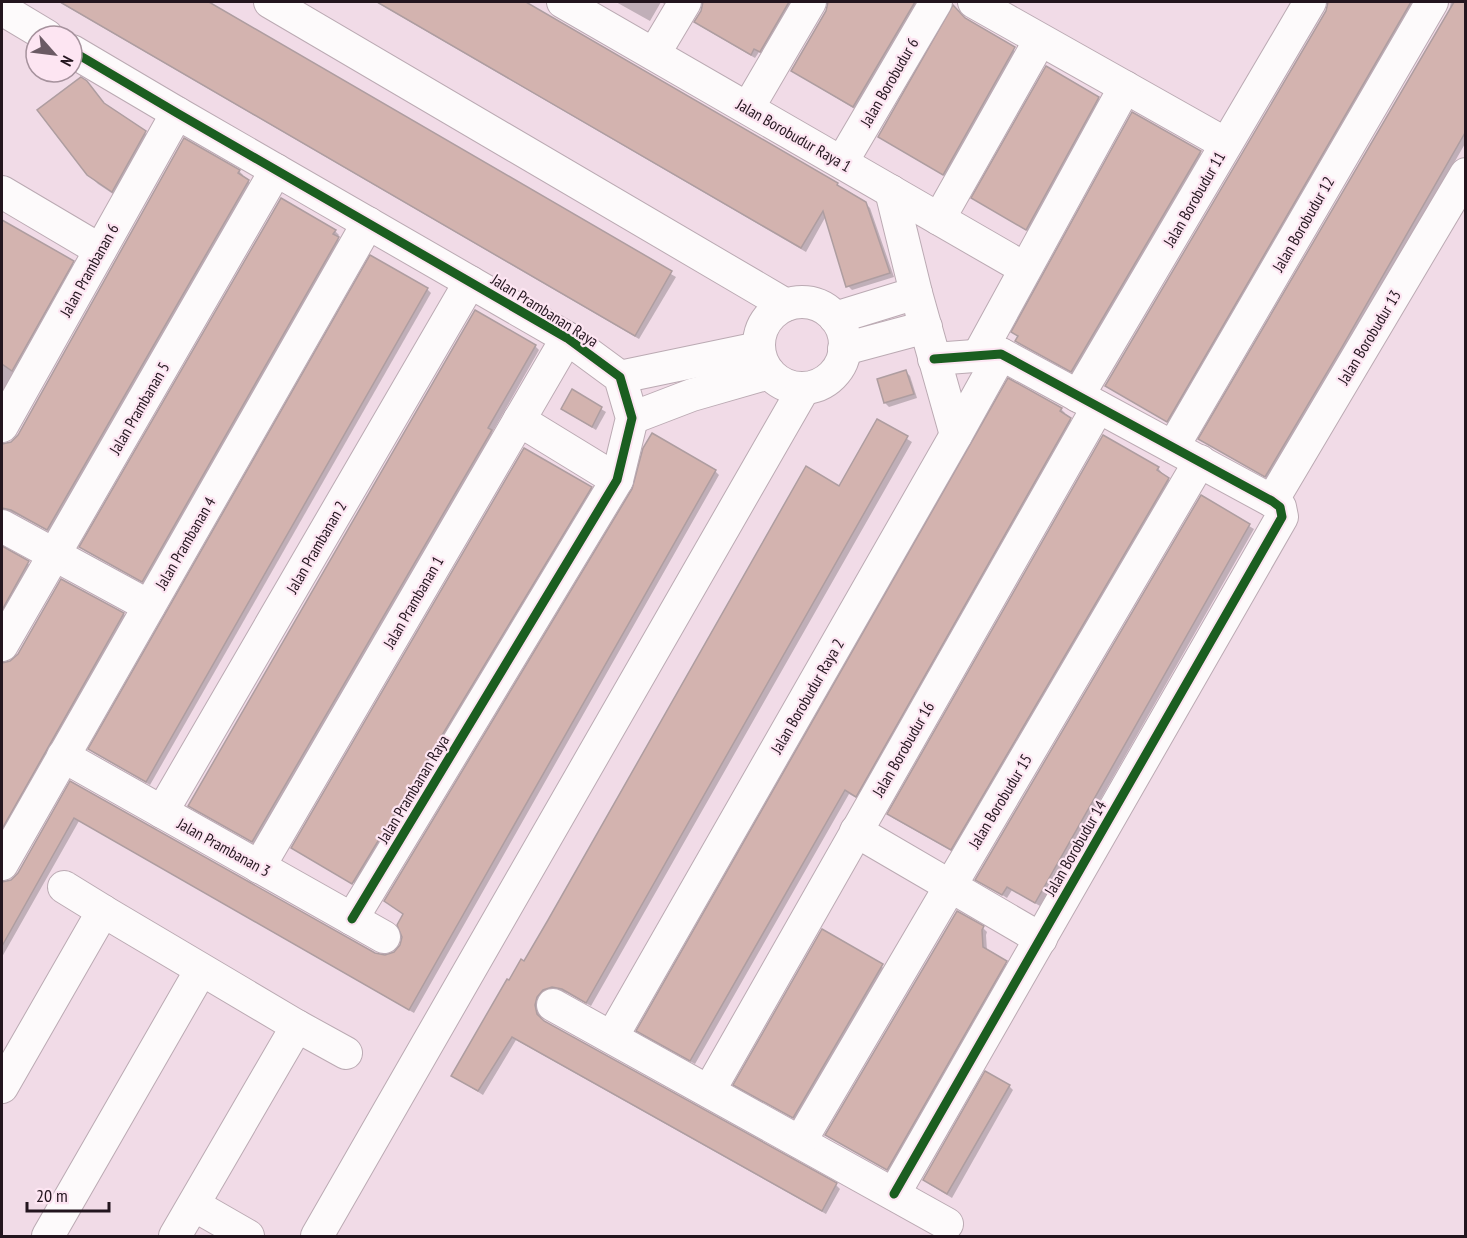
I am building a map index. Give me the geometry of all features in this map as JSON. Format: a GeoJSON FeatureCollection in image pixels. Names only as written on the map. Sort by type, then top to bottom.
{"type":"FeatureCollection","features":[{"type":"Feature","properties":{"kind":"street"},"geometry":{"type":"LineString","coordinates":[[270,2],[786,305]]}},
{"type":"Feature","properties":{"kind":"street","name":"Jalan Borobudur Raya 1"},"geometry":{"type":"LineString","coordinates":[[563,2],[1024,268]]}},
{"type":"Feature","properties":{"kind":"street"},"geometry":{"type":"LineString","coordinates":[[654,54],[685,2]]}},
{"type":"Feature","properties":{"kind":"street"},"geometry":{"type":"LineString","coordinates":[[748,108],[810,2]]}},
{"type":"Feature","properties":{"kind":"street","name":"Jalan Borobudur 6"},"geometry":{"type":"LineString","coordinates":[[842,162],[936,2]]}},
{"type":"Feature","properties":{"kind":"street"},"geometry":{"type":"LineString","coordinates":[[974,2],[1226,144]]}},
{"type":"Feature","properties":{"kind":"street","name":"Jalan Borobudur 11"},"geometry":{"type":"LineString","coordinates":[[1088,401],[1226,144],[1310,2]]}},
{"type":"Feature","properties":{"kind":"street","name":"Jalan Borobudur 12"},"geometry":{"type":"LineString","coordinates":[[1187,454],[1432,2]]}},
{"type":"Feature","properties":{"kind":"street"},"geometry":{"type":"LineString","coordinates":[[2,9],[27,24]]}},
{"type":"Feature","properties":{"kind":"street"},"geometry":{"type":"LineString","coordinates":[[939,219],[1040,40]]}},
{"type":"Feature","properties":{"kind":"street","name":"Jalan Prambanan Raya"},"geometry":{"type":"LineString","coordinates":[[84,58],[567,338],[620,377],[632,418],[617,480],[352,919]]}},
{"type":"Feature","properties":{"kind":"street","name":"Jalan Borobudur Raya 2"},"geometry":{"type":"LineString","coordinates":[[612,1037],[956,435],[1024,268],[1125,87]]}},
{"type":"Feature","properties":{"kind":"street","name":"Jalan Prambanan 6"},"geometry":{"type":"LineString","coordinates":[[2,426],[177,113]]}},
{"type":"Feature","properties":{"kind":"street","name":"Jalan Prambanan 5"},"geometry":{"type":"LineString","coordinates":[[2,645],[276,170]]}},
{"type":"Feature","properties":{"kind":"street","name":"Jalan Borobudur 13"},"geometry":{"type":"LineString","coordinates":[[1277,509],[1466,174]]}},
{"type":"Feature","properties":{"kind":"street"},"geometry":{"type":"LineString","coordinates":[[891,191],[916,293],[956,435]]}},
{"type":"Feature","properties":{"kind":"street"},"geometry":{"type":"LineString","coordinates":[[4,200],[100,250]]}},
{"type":"Feature","properties":{"kind":"street","name":"Jalan Prambanan 4"},"geometry":{"type":"LineString","coordinates":[[2,864],[368,223]]}},
{"type":"Feature","properties":{"kind":"street","name":"Jalan Prambanan 2"},"geometry":{"type":"LineString","coordinates":[[162,812],[470,282]]}},
{"type":"Feature","properties":{"kind":"street"},"geometry":{"type":"LineString","coordinates":[[835,318],[916,293]]}},
{"type":"Feature","properties":{"kind":"street"},"geometry":{"type":"LineString","coordinates":[[799,302],[812,303],[835,318],[840,327],[844,349],[841,361],[831,376],[816,386],[791,387],[779,382],[764,361],[760,335],[765,322],[774,312],[786,305],[799,302]]}},
{"type":"Feature","properties":{"kind":"street"},"geometry":{"type":"LineString","coordinates":[[844,349],[926,327]]}},
{"type":"Feature","properties":{"kind":"street","name":"Jalan Prambanan 1"},"geometry":{"type":"LineString","coordinates":[[259,867],[567,338]]}},
{"type":"Feature","properties":{"kind":"street"},"geometry":{"type":"LineString","coordinates":[[934,359],[989,355],[1088,401],[1187,454],[1277,509]]}},
{"type":"Feature","properties":{"kind":"street"},"geometry":{"type":"LineString","coordinates":[[620,377],[684,363],[764,361]]}},
{"type":"Feature","properties":{"kind":"street"},"geometry":{"type":"LineString","coordinates":[[632,418],[692,395],[764,361]]}},
{"type":"Feature","properties":{"kind":"street"},"geometry":{"type":"LineString","coordinates":[[317,1236],[804,388]]}},
{"type":"Feature","properties":{"kind":"street","name":"Jalan Borobudur 16"},"geometry":{"type":"LineString","coordinates":[[709,1091],[856,831],[1088,401]]}},
{"type":"Feature","properties":{"kind":"street"},"geometry":{"type":"LineString","coordinates":[[519,420],[617,480]]}},
{"type":"Feature","properties":{"kind":"street","name":"Jalan Borobudur 15"},"geometry":{"type":"LineString","coordinates":[[800,1142],[950,885],[1187,454]]}},
{"type":"Feature","properties":{"kind":"street","name":"Jalan Borobudur 14"},"geometry":{"type":"LineString","coordinates":[[894,1194],[1041,939],[1277,509]]}},
{"type":"Feature","properties":{"kind":"street"},"geometry":{"type":"LineString","coordinates":[[2,526],[149,606]]}},
{"type":"Feature","properties":{"kind":"street","name":"Jalan Prambanan 3"},"geometry":{"type":"LineString","coordinates":[[63,756],[384,937]]}},
{"type":"Feature","properties":{"kind":"street"},"geometry":{"type":"LineString","coordinates":[[856,831],[1041,939]]}},
{"type":"Feature","properties":{"kind":"street"},"geometry":{"type":"LineString","coordinates":[[64,887],[201,970],[346,1053]]}},
{"type":"Feature","properties":{"kind":"street"},"geometry":{"type":"LineString","coordinates":[[2,1087],[103,911]]}},
{"type":"Feature","properties":{"kind":"street"},"geometry":{"type":"LineString","coordinates":[[48,1236],[201,970]]}},
{"type":"Feature","properties":{"kind":"street"},"geometry":{"type":"LineString","coordinates":[[553,1005],[947,1224]]}},
{"type":"Feature","properties":{"kind":"street"},"geometry":{"type":"LineString","coordinates":[[177,1236],[297,1026]]}},
{"type":"Feature","properties":{"kind":"street"},"geometry":{"type":"LineString","coordinates":[[194,1205],[248,1236]]}},
{"type":"Feature","properties":{"kind":"building"},"geometry":{"type":"Polygon","coordinates":[[[60,2],[209,2],[672,271],[635,336],[60,2]]]}},
{"type":"Feature","properties":{"kind":"building"},"geometry":{"type":"Polygon","coordinates":[[[377,2],[526,2],[838,183],[837,185],[866,202],[890,273],[846,287],[823,211],[801,248],[377,2]]]}},
{"type":"Feature","properties":{"kind":"building"},"geometry":{"type":"Polygon","coordinates":[[[703,2],[789,2],[760,52],[754,49],[751,55],[694,22],[701,11],[703,2]]]}},
{"type":"Feature","properties":{"kind":"building"},"geometry":{"type":"Polygon","coordinates":[[[828,2],[915,2],[853,107],[791,71],[826,11],[828,2]]]}},
{"type":"Feature","properties":{"kind":"building"},"geometry":{"type":"Polygon","coordinates":[[[1328,2],[1411,2],[1167,422],[1105,386],[1326,11],[1328,2]]]}},
{"type":"Feature","properties":{"kind":"building"},"geometry":{"type":"Polygon","coordinates":[[[1454,2],[1466,2],[1466,131],[1265,477],[1198,439],[1454,2]]]}},
{"type":"Feature","properties":{"kind":"building"},"geometry":{"type":"Polygon","coordinates":[[[953,5],[965,18],[1015,47],[943,175],[878,137],[953,5]]]}},
{"type":"Feature","properties":{"kind":"building"},"geometry":{"type":"Polygon","coordinates":[[[1046,66],[1099,97],[1026,230],[971,198],[1046,66]]]}},
{"type":"Feature","properties":{"kind":"building"},"geometry":{"type":"Polygon","coordinates":[[[84,79],[104,103],[146,131],[112,192],[87,175],[37,110],[72,84],[84,84],[84,79]]]}},
{"type":"Feature","properties":{"kind":"building"},"geometry":{"type":"Polygon","coordinates":[[[1132,112],[1201,151],[1071,372],[1015,341],[1018,336],[1011,332],[1132,112]]]}},
{"type":"Feature","properties":{"kind":"building"},"geometry":{"type":"Polygon","coordinates":[[[184,138],[240,170],[238,173],[249,180],[47,530],[11,510],[2,508],[2,444],[11,442],[18,435],[184,138]]]}},
{"type":"Feature","properties":{"kind":"building"},"geometry":{"type":"Polygon","coordinates":[[[281,198],[336,230],[333,234],[339,237],[142,582],[79,547],[281,198]]]}},
{"type":"Feature","properties":{"kind":"building"},"geometry":{"type":"Polygon","coordinates":[[[2,220],[74,261],[12,371],[2,364],[2,220]]]}},
{"type":"Feature","properties":{"kind":"building"},"geometry":{"type":"Polygon","coordinates":[[[370,255],[428,288],[146,782],[88,749],[370,255]]]}},
{"type":"Feature","properties":{"kind":"building"},"geometry":{"type":"Polygon","coordinates":[[[475,310],[536,345],[488,428],[492,430],[252,842],[188,806],[475,310]]]}},
{"type":"Feature","properties":{"kind":"building"},"geometry":{"type":"Polygon","coordinates":[[[906,370],[914,394],[884,403],[877,379],[906,370]]]}},
{"type":"Feature","properties":{"kind":"building"},"geometry":{"type":"Polygon","coordinates":[[[1008,378],[1062,408],[1060,411],[1071,418],[856,797],[845,790],[690,1061],[636,1031],[1008,378]]]}},
{"type":"Feature","properties":{"kind":"building"},"geometry":{"type":"Polygon","coordinates":[[[572,389],[602,407],[592,427],[561,409],[572,389]]]}},
{"type":"Feature","properties":{"kind":"building"},"geometry":{"type":"Polygon","coordinates":[[[877,419],[908,436],[586,1003],[562,989],[552,987],[543,990],[537,997],[535,1005],[537,1014],[544,1021],[837,1183],[822,1211],[512,1037],[478,1091],[451,1076],[507,979],[509,980],[521,959],[524,961],[548,920],[806,466],[839,486],[877,419]]]}},
{"type":"Feature","properties":{"kind":"building"},"geometry":{"type":"Polygon","coordinates":[[[652,433],[716,470],[409,1010],[74,818],[2,946],[2,882],[11,880],[18,873],[70,781],[375,953],[385,955],[394,952],[400,945],[402,937],[397,925],[403,914],[384,901],[632,489],[643,448],[652,433]]]}},
{"type":"Feature","properties":{"kind":"building"},"geometry":{"type":"Polygon","coordinates":[[[1103,435],[1159,467],[1157,470],[1169,478],[951,850],[887,814],[1103,435]]]}},
{"type":"Feature","properties":{"kind":"building"},"geometry":{"type":"Polygon","coordinates":[[[524,448],[592,487],[352,884],[291,848],[524,448]]]}},
{"type":"Feature","properties":{"kind":"building"},"geometry":{"type":"Polygon","coordinates":[[[1201,495],[1250,524],[1035,903],[1007,887],[1002,895],[975,880],[1201,495]]]}},
{"type":"Feature","properties":{"kind":"building"},"geometry":{"type":"Polygon","coordinates":[[[2,546],[29,561],[2,610],[2,546]]]}},
{"type":"Feature","properties":{"kind":"building"},"geometry":{"type":"Polygon","coordinates":[[[61,579],[124,613],[2,829],[2,663],[10,661],[18,654],[61,579]]]}},
{"type":"Feature","properties":{"kind":"building"},"geometry":{"type":"Polygon","coordinates":[[[957,911],[984,926],[982,930],[983,947],[1007,961],[887,1170],[825,1135],[957,911]]]}},
{"type":"Feature","properties":{"kind":"building"},"geometry":{"type":"Polygon","coordinates":[[[822,929],[883,964],[793,1118],[733,1085],[822,929]]]}},
{"type":"Feature","properties":{"kind":"building"},"geometry":{"type":"Polygon","coordinates":[[[985,1071],[1010,1085],[947,1194],[923,1180],[985,1071]]]}},
{"type":"Feature","properties":{"kind":"cycle path"},"geometry":{"type":"LineString","coordinates":[[84,58],[567,338],[620,377],[632,418],[617,480],[352,919]]}},
{"type":"Feature","properties":{"kind":"cycle path"},"geometry":{"type":"LineString","coordinates":[[894,1194],[1282,517],[1280,507],[1272,501],[1001,354],[934,359]]}}]}
